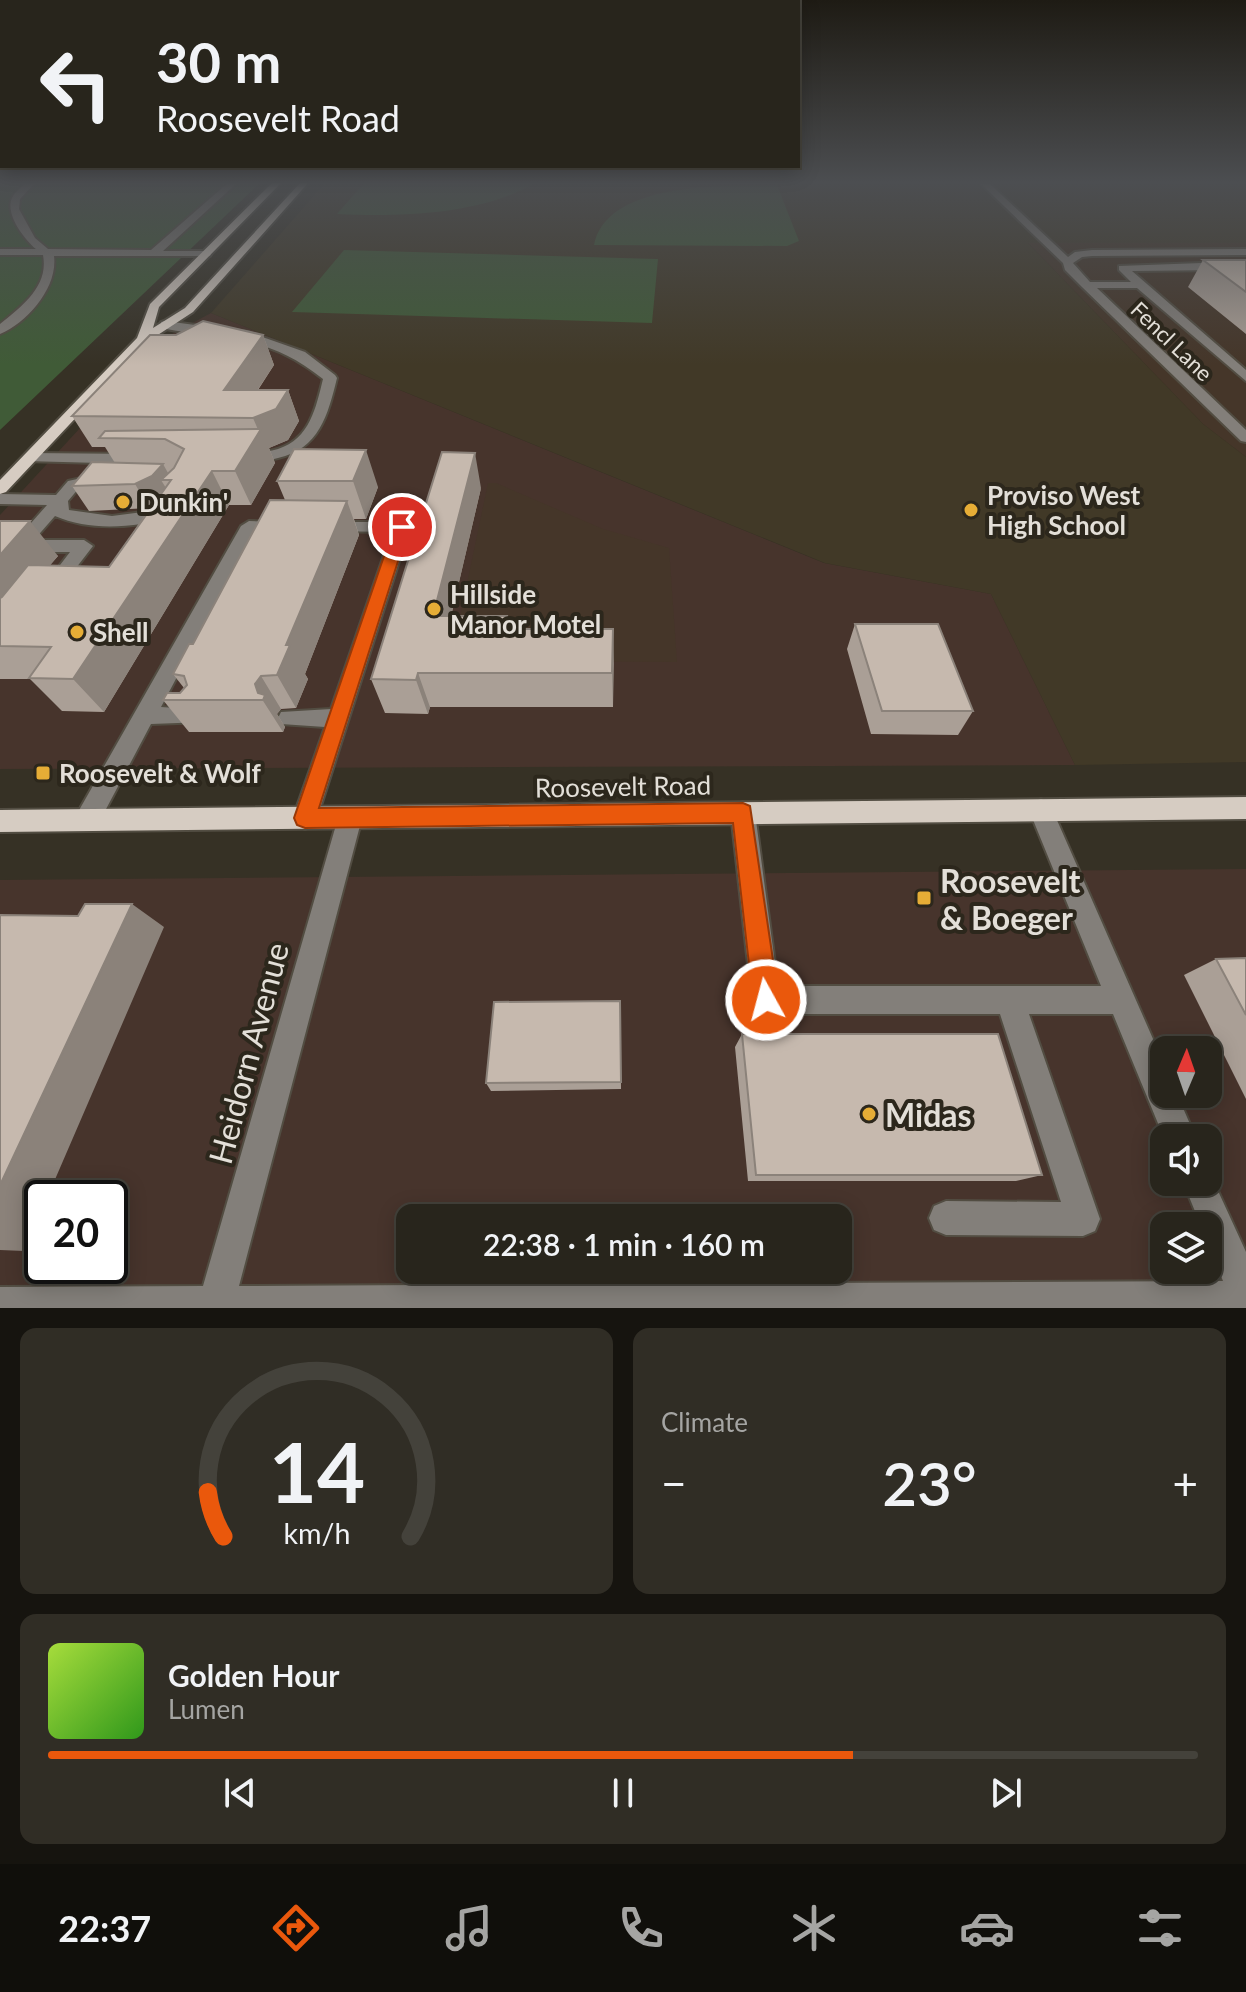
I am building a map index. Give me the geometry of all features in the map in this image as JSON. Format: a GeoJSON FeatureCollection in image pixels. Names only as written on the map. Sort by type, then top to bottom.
{"type":"FeatureCollection","features":[{"type":"Feature","properties":{"kind":"main road"},"geometry":{"type":"LineString","coordinates":[[143,339],[154,306],[217,243]]}},
{"type":"Feature","properties":{"kind":"main road"},"geometry":{"type":"LineString","coordinates":[[0,489],[143,339],[189,310],[250,243]]}},
{"type":"Feature","properties":{"kind":"main road","name":"Roosevelt Road"},"geometry":{"type":"LineString","coordinates":[[0,821],[1246,808]]}},
{"type":"Feature","properties":{"kind":"street"},"geometry":{"type":"LineString","coordinates":[[0,330],[45,285],[50,262],[35,243]]}},
{"type":"Feature","properties":{"kind":"street"},"geometry":{"type":"LineString","coordinates":[[154,253],[165,243]]}},
{"type":"Feature","properties":{"kind":"street","name":"Fencl Lane"},"geometry":{"type":"LineString","coordinates":[[1048,243],[1086,285],[1246,438]]}},
{"type":"Feature","properties":{"kind":"street"},"geometry":{"type":"LineString","coordinates":[[0,252],[43,250],[206,254]]}},
{"type":"Feature","properties":{"kind":"street"},"geometry":{"type":"LineString","coordinates":[[1225,252],[1234,259],[1222,267],[1123,268],[1246,377]]}},
{"type":"Feature","properties":{"kind":"street"},"geometry":{"type":"LineString","coordinates":[[1068,262],[1079,254],[1092,253],[1246,252]]}},
{"type":"Feature","properties":{"kind":"street"},"geometry":{"type":"LineString","coordinates":[[1086,285],[1140,285]]}},
{"type":"Feature","properties":{"kind":"street"},"geometry":{"type":"LineString","coordinates":[[165,325],[244,335],[301,355],[330,378],[320,420],[299,447],[268,457],[225,459]]}},
{"type":"Feature","properties":{"kind":"street"},"geometry":{"type":"LineString","coordinates":[[30,458],[149,459]]}},
{"type":"Feature","properties":{"kind":"street"},"geometry":{"type":"LineString","coordinates":[[0,575],[20,545],[79,482],[108,480]]}},
{"type":"Feature","properties":{"kind":"street"},"geometry":{"type":"LineString","coordinates":[[0,499],[60,500]]}},
{"type":"Feature","properties":{"kind":"street"},"geometry":{"type":"LineString","coordinates":[[60,500],[61,513],[72,519],[146,520],[178,506]]}},
{"type":"Feature","properties":{"kind":"street"},"geometry":{"type":"LineString","coordinates":[[87,820],[249,526],[402,527],[305,818]]}},
{"type":"Feature","properties":{"kind":"street"},"geometry":{"type":"LineString","coordinates":[[20,545],[84,546],[44,599]]}},
{"type":"Feature","properties":{"kind":"street"},"geometry":{"type":"LineString","coordinates":[[39,578],[59,578]]}},
{"type":"Feature","properties":{"kind":"street"},"geometry":{"type":"LineString","coordinates":[[145,715],[197,716]]}},
{"type":"Feature","properties":{"kind":"street"},"geometry":{"type":"LineString","coordinates":[[289,718],[338,718]]}},
{"type":"Feature","properties":{"kind":"street"},"geometry":{"type":"LineString","coordinates":[[1041,810],[1174,1124]]}},
{"type":"Feature","properties":{"kind":"street"},"geometry":{"type":"LineString","coordinates":[[743,813],[766,1000],[1121,1000]]}},
{"type":"Feature","properties":{"kind":"street","name":"Heidorn Avenue"},"geometry":{"type":"LineString","coordinates":[[215,1306],[350,818]]}},
{"type":"Feature","properties":{"kind":"street"},"geometry":{"type":"LineString","coordinates":[[946,1218],[1083,1219],[1010,1000]]}},
{"type":"Feature","properties":{"kind":"street"},"geometry":{"type":"LineString","coordinates":[[1205,1196],[1246,1293]]}},
{"type":"Feature","properties":{"kind":"street"},"geometry":{"type":"LineString","coordinates":[[0,1305],[1246,1299]]}},
{"type":"Feature","properties":{"kind":"shaded area","name":"Proviso West High School"},"geometry":{"type":"Polygon","coordinates":[[[272,243],[1028,243],[1203,424],[1246,457],[1246,762],[1075,765],[991,594],[825,563],[211,313],[272,243]]]}},
{"type":"Feature","properties":{"kind":"shaded area"},"geometry":{"type":"Polygon","coordinates":[[[1028,243],[1246,243],[1246,457],[1203,424],[1028,243]]]}},
{"type":"Feature","properties":{"kind":"shaded area"},"geometry":{"type":"Polygon","coordinates":[[[211,313],[824,563],[991,594],[1075,765],[0,769],[0,515],[161,340],[211,313]]]}},
{"type":"Feature","properties":{"kind":"shaded area"},"geometry":{"type":"Polygon","coordinates":[[[488,483],[496,483],[603,529],[669,548],[677,662],[514,661],[455,641],[488,483]]]}},
{"type":"Feature","properties":{"kind":"shaded area"},"geometry":{"type":"Polygon","coordinates":[[[1246,869],[1246,1308],[0,1308],[0,880],[1246,869]]]}},
{"type":"Feature","properties":{"kind":"green space"},"geometry":{"type":"Polygon","coordinates":[[[0,243],[197,243],[0,430],[0,243]]]}},
{"type":"Feature","properties":{"kind":"green space"},"geometry":{"type":"Polygon","coordinates":[[[595,243],[794,243],[787,246],[595,243]]]}},
{"type":"Feature","properties":{"kind":"green space"},"geometry":{"type":"Polygon","coordinates":[[[344,250],[658,259],[652,323],[292,312],[344,250]]]}},
{"type":"Feature","properties":{"kind":"building"},"geometry":{"type":"Polygon","coordinates":[[[1203,260],[1246,260],[1246,292],[1203,260]]]}},
{"type":"Feature","properties":{"kind":"building"},"geometry":{"type":"Polygon","coordinates":[[[203,321],[263,335],[224,390],[288,390],[276,409],[253,418],[72,416],[150,335],[176,335],[203,321]]]}},
{"type":"Feature","properties":{"kind":"building"},"geometry":{"type":"Polygon","coordinates":[[[261,429],[235,471],[212,471],[73,679],[29,678],[51,647],[0,646],[0,598],[28,565],[109,567],[171,480],[161,480],[174,468],[184,449],[165,439],[99,438],[105,431],[261,429]]]}},
{"type":"Feature","properties":{"kind":"building"},"geometry":{"type":"Polygon","coordinates":[[[294,449],[366,450],[353,481],[277,481],[294,449]]]}},
{"type":"Feature","properties":{"kind":"building"},"geometry":{"type":"Polygon","coordinates":[[[442,452],[475,453],[433,616],[507,616],[504,629],[613,629],[612,673],[418,673],[416,680],[371,679],[442,452]]]}},
{"type":"Feature","properties":{"kind":"building"},"geometry":{"type":"Polygon","coordinates":[[[92,462],[163,464],[152,476],[135,484],[72,486],[92,462]]]}},
{"type":"Feature","properties":{"kind":"building"},"geometry":{"type":"Polygon","coordinates":[[[270,500],[347,501],[286,645],[290,645],[277,675],[261,676],[255,684],[258,693],[265,695],[263,700],[163,700],[167,693],[180,693],[187,685],[184,676],[173,674],[189,644],[193,644],[270,500]]]}},
{"type":"Feature","properties":{"kind":"building"},"geometry":{"type":"Polygon","coordinates":[[[0,521],[30,521],[0,555],[0,521]]]}},
{"type":"Feature","properties":{"kind":"building"},"geometry":{"type":"Polygon","coordinates":[[[855,624],[938,624],[973,711],[882,711],[855,624]]]}},
{"type":"Feature","properties":{"kind":"building"},"geometry":{"type":"Polygon","coordinates":[[[85,904],[132,904],[0,1185],[0,915],[78,916],[85,904]]]}},
{"type":"Feature","properties":{"kind":"building"},"geometry":{"type":"Polygon","coordinates":[[[1246,958],[1246,1015],[1216,959],[1246,958]]]}},
{"type":"Feature","properties":{"kind":"building"},"geometry":{"type":"Polygon","coordinates":[[[620,1001],[621,1082],[486,1083],[494,1002],[620,1001]]]}},
{"type":"Feature","properties":{"kind":"building","name":"Midas"},"geometry":{"type":"Polygon","coordinates":[[[742,1034],[998,1034],[1042,1175],[756,1175],[742,1034]]]}},
{"type":"Feature","properties":{"kind":"place","name":"Dunkin'"},"geometry":{"type":"Point","coordinates":[123,502]}},
{"type":"Feature","properties":{"kind":"place","name":"Proviso West High School"},"geometry":{"type":"Point","coordinates":[971,510]}},
{"type":"Feature","properties":{"kind":"place","name":"Hillside Manor Motel"},"geometry":{"type":"Point","coordinates":[434,609]}},
{"type":"Feature","properties":{"kind":"place","name":"Shell"},"geometry":{"type":"Point","coordinates":[77,632]}},
{"type":"Feature","properties":{"kind":"place","name":"Roosevelt & Wolf"},"geometry":{"type":"Point","coordinates":[43,773]}},
{"type":"Feature","properties":{"kind":"place","name":"Roosevelt & Boeger"},"geometry":{"type":"Point","coordinates":[924,898]}},
{"type":"Feature","properties":{"kind":"place","name":"Midas"},"geometry":{"type":"Point","coordinates":[869,1114]}},
{"type":"Feature","properties":{"kind":"route"},"geometry":{"type":"LineString","coordinates":[[402,527],[305,818],[743,813],[766,1000]]}}]}
